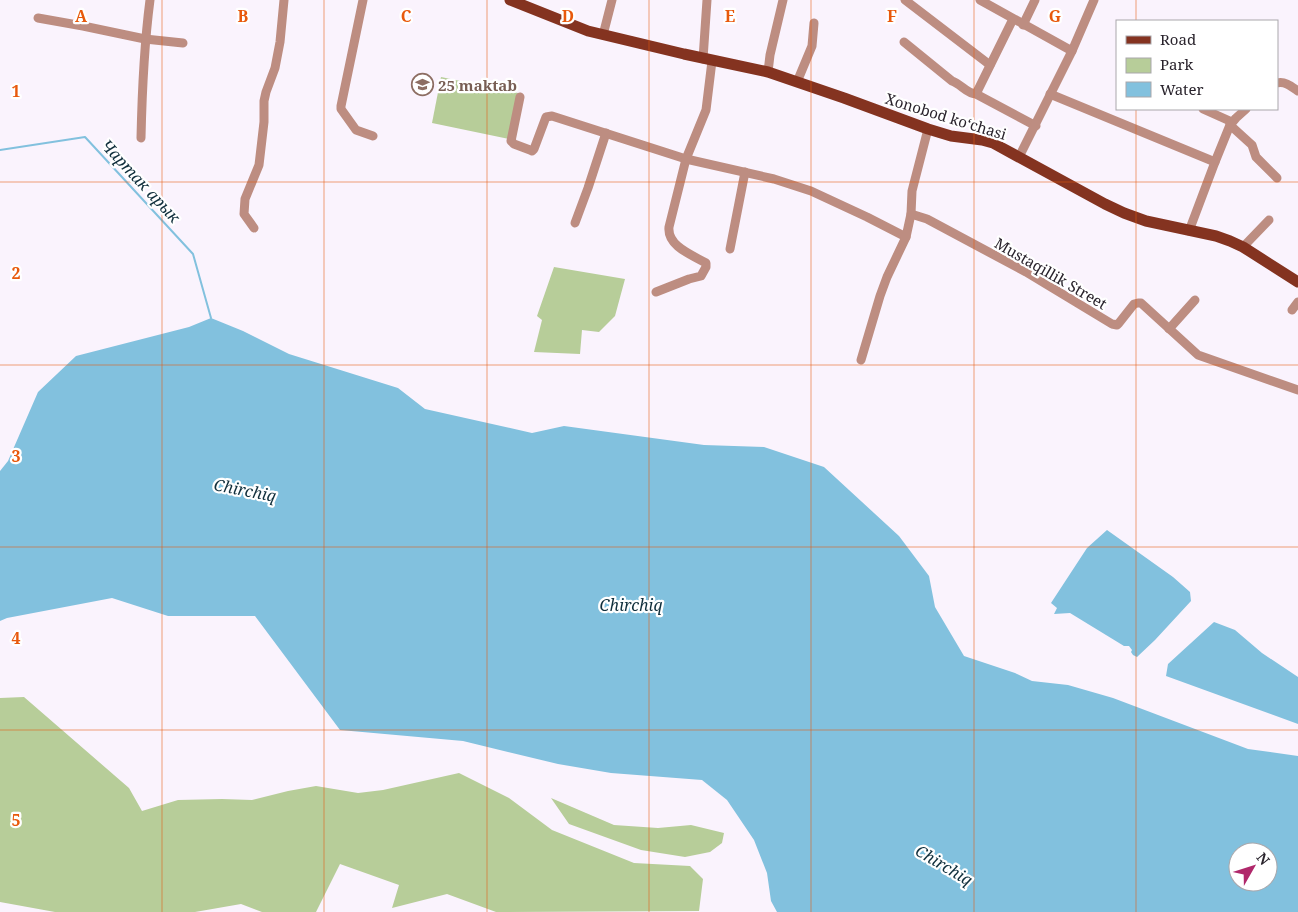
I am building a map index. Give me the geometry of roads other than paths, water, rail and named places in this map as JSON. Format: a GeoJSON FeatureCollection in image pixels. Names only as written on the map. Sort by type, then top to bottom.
{"type":"FeatureCollection","features":[{"type":"Feature","properties":{"kind":"main road","name":"Xonobod koʻchasi"},"geometry":{"type":"LineString","coordinates":[[510,0],[588,31],[708,60],[768,72],[928,129],[951,136],[987,141],[998,145],[1124,213],[1146,221],[1223,238],[1243,247],[1298,282]]}},
{"type":"Feature","properties":{"kind":"street"},"geometry":{"type":"LineString","coordinates":[[141,138],[145,39],[150,0]]}},
{"type":"Feature","properties":{"kind":"street"},"geometry":{"type":"LineString","coordinates":[[254,228],[244,214],[246,199],[259,165],[264,122],[264,102],[275,68],[280,42],[284,0]]}},
{"type":"Feature","properties":{"kind":"street"},"geometry":{"type":"LineString","coordinates":[[363,0],[341,106],[356,130],[373,136]]}},
{"type":"Feature","properties":{"kind":"street"},"geometry":{"type":"LineString","coordinates":[[603,35],[612,0]]}},
{"type":"Feature","properties":{"kind":"street"},"geometry":{"type":"LineString","coordinates":[[656,292],[701,276],[706,267],[706,263],[681,249],[668,233],[686,159],[706,110],[708,60],[707,0]]}},
{"type":"Feature","properties":{"kind":"street"},"geometry":{"type":"LineString","coordinates":[[768,72],[770,55],[783,0]]}},
{"type":"Feature","properties":{"kind":"street"},"geometry":{"type":"LineString","coordinates":[[905,0],[990,65]]}},
{"type":"Feature","properties":{"kind":"street"},"geometry":{"type":"LineString","coordinates":[[980,0],[1072,51]]}},
{"type":"Feature","properties":{"kind":"street"},"geometry":{"type":"LineString","coordinates":[[1024,25],[1035,0]]}},
{"type":"Feature","properties":{"kind":"street"},"geometry":{"type":"LineString","coordinates":[[1019,157],[1072,51],[1094,0]]}},
{"type":"Feature","properties":{"kind":"street"},"geometry":{"type":"LineString","coordinates":[[38,18],[145,39],[183,43]]}},
{"type":"Feature","properties":{"kind":"street"},"geometry":{"type":"LineString","coordinates":[[976,94],[1013,19]]}},
{"type":"Feature","properties":{"kind":"street"},"geometry":{"type":"LineString","coordinates":[[797,82],[812,46],[814,23]]}},
{"type":"Feature","properties":{"kind":"street"},"geometry":{"type":"LineString","coordinates":[[904,42],[952,81],[972,94],[976,94],[1036,126]]}},
{"type":"Feature","properties":{"kind":"street"},"geometry":{"type":"LineString","coordinates":[[1278,83],[1285,83],[1298,91]]}},
{"type":"Feature","properties":{"kind":"street"},"geometry":{"type":"LineString","coordinates":[[1050,94],[1215,162]]}},
{"type":"Feature","properties":{"kind":"street"},"geometry":{"type":"LineString","coordinates":[[520,97],[511,141],[530,150],[533,150],[544,120],[548,116],[686,159],[774,179],[811,191],[906,237]]}},
{"type":"Feature","properties":{"kind":"street"},"geometry":{"type":"LineString","coordinates":[[1205,110],[1231,123],[1252,145],[1256,157],[1277,178]]}},
{"type":"Feature","properties":{"kind":"street"},"geometry":{"type":"LineString","coordinates":[[1189,231],[1231,123],[1245,110]]}},
{"type":"Feature","properties":{"kind":"street"},"geometry":{"type":"LineString","coordinates":[[860,360],[887,277],[906,237],[911,214],[912,191],[928,129]]}},
{"type":"Feature","properties":{"kind":"street"},"geometry":{"type":"LineString","coordinates":[[575,223],[606,133]]}},
{"type":"Feature","properties":{"kind":"street"},"geometry":{"type":"LineString","coordinates":[[730,249],[745,172]]}},
{"type":"Feature","properties":{"kind":"street","name":"Mustaqillik Street"},"geometry":{"type":"LineString","coordinates":[[911,214],[927,219],[1026,272],[1112,324],[1117,325],[1134,304],[1141,304],[1198,355],[1298,390]]}},
{"type":"Feature","properties":{"kind":"street"},"geometry":{"type":"LineString","coordinates":[[1243,247],[1269,220]]}},
{"type":"Feature","properties":{"kind":"street"},"geometry":{"type":"LineString","coordinates":[[1169,329],[1195,300]]}},
{"type":"Feature","properties":{"kind":"street"},"geometry":{"type":"LineString","coordinates":[[1292,310],[1298,302]]}},
{"type":"Feature","properties":{"kind":"water","name":"Chirchiq"},"geometry":{"type":"Polygon","coordinates":[[[211,318],[243,331],[289,354],[398,388],[425,409],[532,433],[564,426],[704,445],[764,447],[824,467],[899,536],[929,576],[935,607],[964,656],[1015,673],[1032,681],[1068,685],[1113,698],[1248,749],[1298,756],[1298,912],[777,912],[771,901],[767,873],[754,840],[727,800],[702,780],[611,773],[558,764],[463,741],[340,730],[255,616],[168,616],[112,598],[7,618],[0,621],[0,471],[8,461],[38,392],[76,356],[189,327],[211,318]]]}},
{"type":"Feature","properties":{"kind":"water"},"geometry":{"type":"Polygon","coordinates":[[[1107,530],[1173,577],[1190,592],[1191,601],[1137,657],[1133,655],[1129,646],[1124,646],[1070,613],[1054,614],[1057,608],[1051,603],[1087,548],[1107,530]]]}},
{"type":"Feature","properties":{"kind":"water"},"geometry":{"type":"Polygon","coordinates":[[[1214,622],[1235,630],[1262,653],[1298,677],[1298,724],[1166,676],[1168,664],[1214,622]]]}},
{"type":"Feature","properties":{"kind":"waterway","name":"Чартак арык"},"geometry":{"type":"LineString","coordinates":[[0,150],[85,137],[193,254],[211,318]]}},
{"type":"Feature","properties":{"kind":"place","name":"25 maktab"},"geometry":{"type":"Point","coordinates":[422,85]}}]}
